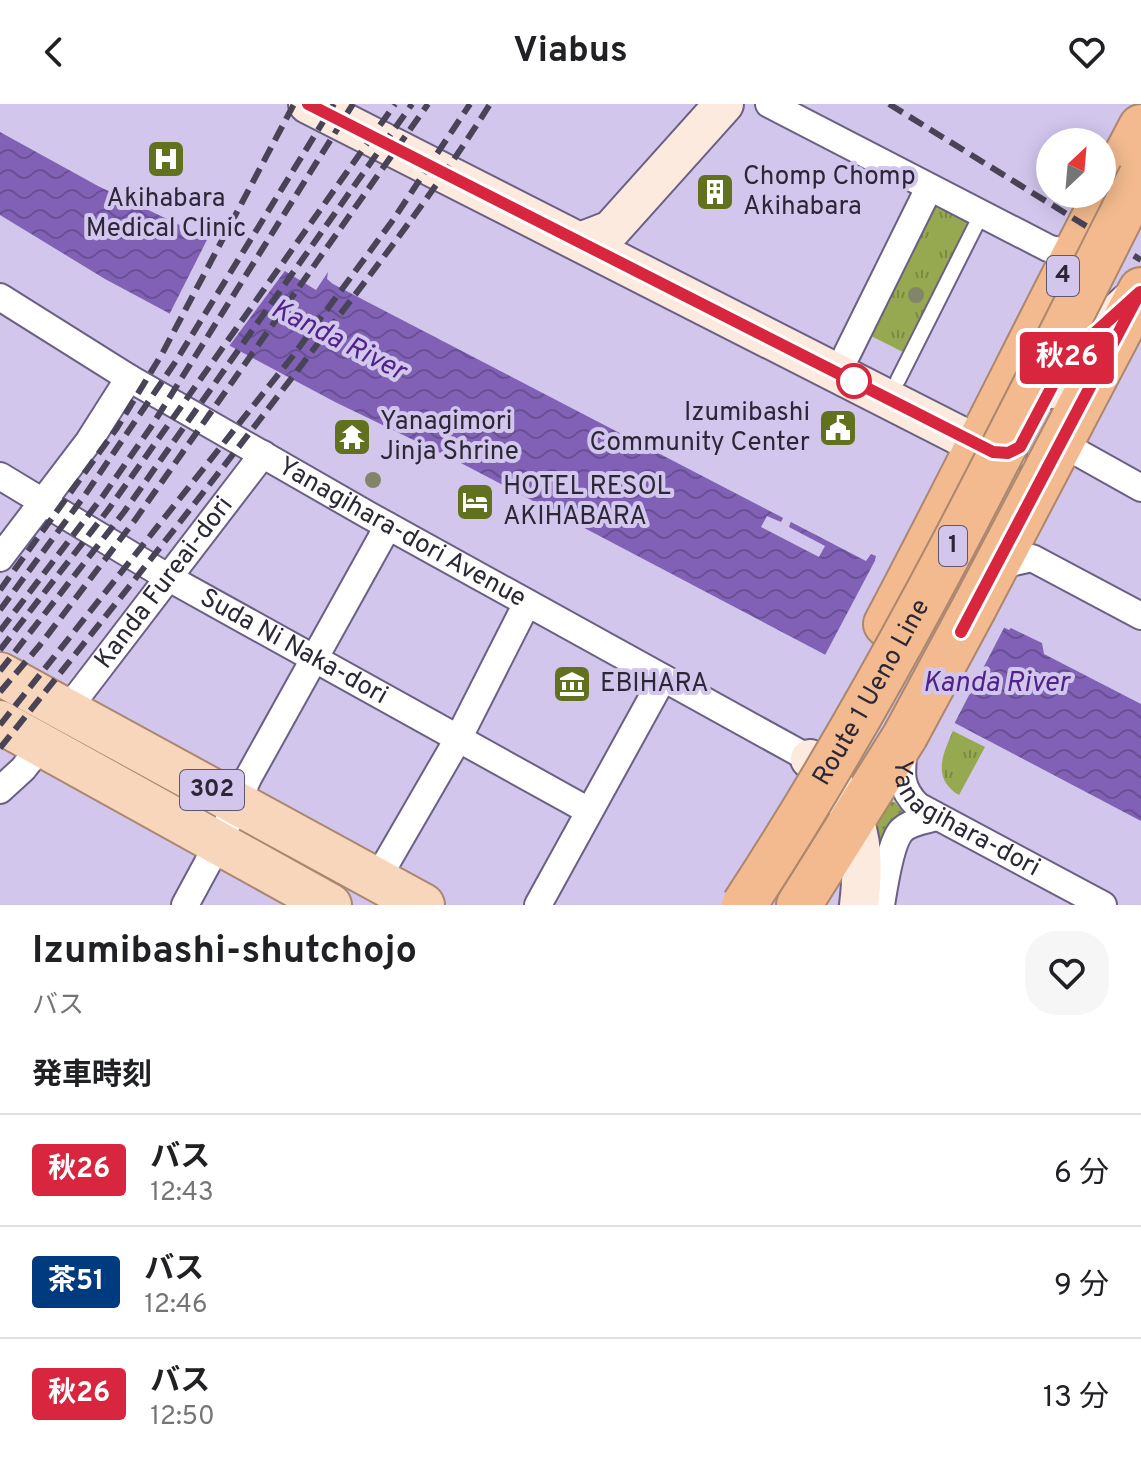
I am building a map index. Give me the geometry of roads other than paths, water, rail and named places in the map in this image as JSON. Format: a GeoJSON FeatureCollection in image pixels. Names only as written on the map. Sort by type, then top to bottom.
{"type":"FeatureCollection","features":[{"type":"Feature","properties":{"kind":"highway","name":"4"},"geometry":{"type":"LineString","coordinates":[[720,905],[783,806],[792,749],[857,679],[913,573],[995,446],[1084,234],[1141,127]]}},
{"type":"Feature","properties":{"kind":"highway","name":"Route 1 Ueno Line"},"geometry":{"type":"LineString","coordinates":[[744,905],[823,779],[922,606],[1141,176]]}},
{"type":"Feature","properties":{"kind":"highway"},"geometry":{"type":"LineString","coordinates":[[1084,234],[1141,194]]}},
{"type":"Feature","properties":{"kind":"highway","name":"Route 1 Ueno Line"},"geometry":{"type":"LineString","coordinates":[[774,905],[898,705],[946,618],[1141,235]]}},
{"type":"Feature","properties":{"kind":"highway","name":"4"},"geometry":{"type":"LineString","coordinates":[[995,446],[1068,432],[1141,291]]}},
{"type":"Feature","properties":{"kind":"highway","name":"4"},"geometry":{"type":"LineString","coordinates":[[799,905],[856,889],[855,817],[905,736],[996,566],[995,446]]}},
{"type":"Feature","properties":{"kind":"main road","name":"302"},"geometry":{"type":"LineString","coordinates":[[0,674],[423,905]]}},
{"type":"Feature","properties":{"kind":"main road","name":"302"},"geometry":{"type":"LineString","coordinates":[[0,722],[330,905]]}},
{"type":"Feature","properties":{"kind":"street"},"geometry":{"type":"LineString","coordinates":[[308,104],[594,231],[847,354],[898,380],[995,446]]}},
{"type":"Feature","properties":{"kind":"street"},"geometry":{"type":"LineString","coordinates":[[357,104],[995,446]]}},
{"type":"Feature","properties":{"kind":"street"},"geometry":{"type":"LineString","coordinates":[[594,231],[695,104]]}},
{"type":"Feature","properties":{"kind":"street"},"geometry":{"type":"LineString","coordinates":[[594,231],[724,104]]}},
{"type":"Feature","properties":{"kind":"street"},"geometry":{"type":"LineString","coordinates":[[769,104],[1048,248],[1069,250],[1084,234]]}},
{"type":"Feature","properties":{"kind":"street"},"geometry":{"type":"LineString","coordinates":[[847,354],[929,188]]}},
{"type":"Feature","properties":{"kind":"street"},"geometry":{"type":"LineString","coordinates":[[995,446],[1067,358],[1141,291]]}},
{"type":"Feature","properties":{"kind":"street","name":"Yanagihara-dori Avenue"},"geometry":{"type":"LineString","coordinates":[[0,297],[129,378],[388,526],[792,749]]}},
{"type":"Feature","properties":{"kind":"street"},"geometry":{"type":"LineString","coordinates":[[0,558],[89,441],[129,378]]}},
{"type":"Feature","properties":{"kind":"street"},"geometry":{"type":"LineString","coordinates":[[1068,432],[1069,442],[1075,451],[1141,488]]}},
{"type":"Feature","properties":{"kind":"street","name":"Kanda Fureai-dori"},"geometry":{"type":"LineString","coordinates":[[67,710],[263,454]]}},
{"type":"Feature","properties":{"kind":"street","name":"Suda Ni Naka-dori"},"geometry":{"type":"LineString","coordinates":[[0,476],[169,578],[589,811]]}},
{"type":"Feature","properties":{"kind":"street"},"geometry":{"type":"LineString","coordinates":[[185,905],[313,659],[388,526]]}},
{"type":"Feature","properties":{"kind":"street"},"geometry":{"type":"LineString","coordinates":[[996,566],[1032,558],[1141,616]]}},
{"type":"Feature","properties":{"kind":"street"},"geometry":{"type":"LineString","coordinates":[[377,879],[458,739],[527,603]]}},
{"type":"Feature","properties":{"kind":"street"},"geometry":{"type":"LineString","coordinates":[[538,905],[663,678]]}},
{"type":"Feature","properties":{"kind":"street","name":"Yanagihara-dori"},"geometry":{"type":"LineString","coordinates":[[905,736],[900,776],[903,788],[918,806],[1097,903]]}},
{"type":"Feature","properties":{"kind":"street"},"geometry":{"type":"LineString","coordinates":[[0,790],[23,769],[41,746]]}},
{"type":"Feature","properties":{"kind":"street"},"geometry":{"type":"LineString","coordinates":[[792,749],[834,782],[855,817]]}},
{"type":"Feature","properties":{"kind":"street"},"geometry":{"type":"LineString","coordinates":[[856,889],[895,843],[900,832],[909,825],[937,817]]}},
{"type":"Feature","properties":{"kind":"lane"},"geometry":{"type":"LineString","coordinates":[[898,380],[981,215]]}},
{"type":"Feature","properties":{"kind":"water","name":"Kanda River"},"geometry":{"type":"Polygon","coordinates":[[[0,132],[98,186],[209,239],[216,229],[316,290],[328,272],[327,279],[333,284],[866,561],[871,554],[876,556],[875,560],[1009,630],[1011,628],[1042,643],[1044,654],[1141,704],[1141,821],[105,279],[0,215],[0,132]]]}},
{"type":"Feature","properties":{"kind":"railway"},"geometry":{"type":"LineString","coordinates":[[0,590],[117,428],[162,354],[294,104]]}},
{"type":"Feature","properties":{"kind":"railway"},"geometry":{"type":"LineString","coordinates":[[0,610],[85,495],[176,361],[334,104]]}},
{"type":"Feature","properties":{"kind":"railway"},"geometry":{"type":"LineString","coordinates":[[0,631],[103,496],[151,427],[353,104]]}},
{"type":"Feature","properties":{"kind":"railway"},"geometry":{"type":"LineString","coordinates":[[0,650],[108,510],[395,104]]}},
{"type":"Feature","properties":{"kind":"railway"},"geometry":{"type":"LineString","coordinates":[[0,671],[124,512],[412,104]]}},
{"type":"Feature","properties":{"kind":"railway"},"geometry":{"type":"LineString","coordinates":[[0,692],[40,645],[135,520],[428,104]]}},
{"type":"Feature","properties":{"kind":"railway"},"geometry":{"type":"LineString","coordinates":[[0,725],[292,357],[393,220],[470,104]]}},
{"type":"Feature","properties":{"kind":"railway"},"geometry":{"type":"LineString","coordinates":[[0,748],[199,498],[361,287],[490,104]]}},
{"type":"Feature","properties":{"kind":"railway"},"geometry":{"type":"LineString","coordinates":[[889,104],[1141,260]]}},
{"type":"Feature","properties":{"kind":"place","name":"Akihabara Medical Clinic"},"geometry":{"type":"Point","coordinates":[166,159]}},
{"type":"Feature","properties":{"kind":"place","name":"Chomp Chomp Akihabara"},"geometry":{"type":"Point","coordinates":[715,192]}},
{"type":"Feature","properties":{"kind":"place","name":"Izumibashi Community Center"},"geometry":{"type":"Point","coordinates":[838,428]}},
{"type":"Feature","properties":{"kind":"place","name":"Yanagimori Jinja Shrine"},"geometry":{"type":"Point","coordinates":[352,437]}},
{"type":"Feature","properties":{"kind":"place","name":"HOTEL RESOL AKIHABARA"},"geometry":{"type":"Point","coordinates":[475,502]}},
{"type":"Feature","properties":{"kind":"place","name":"EBIHARA"},"geometry":{"type":"Point","coordinates":[572,684]}}]}
